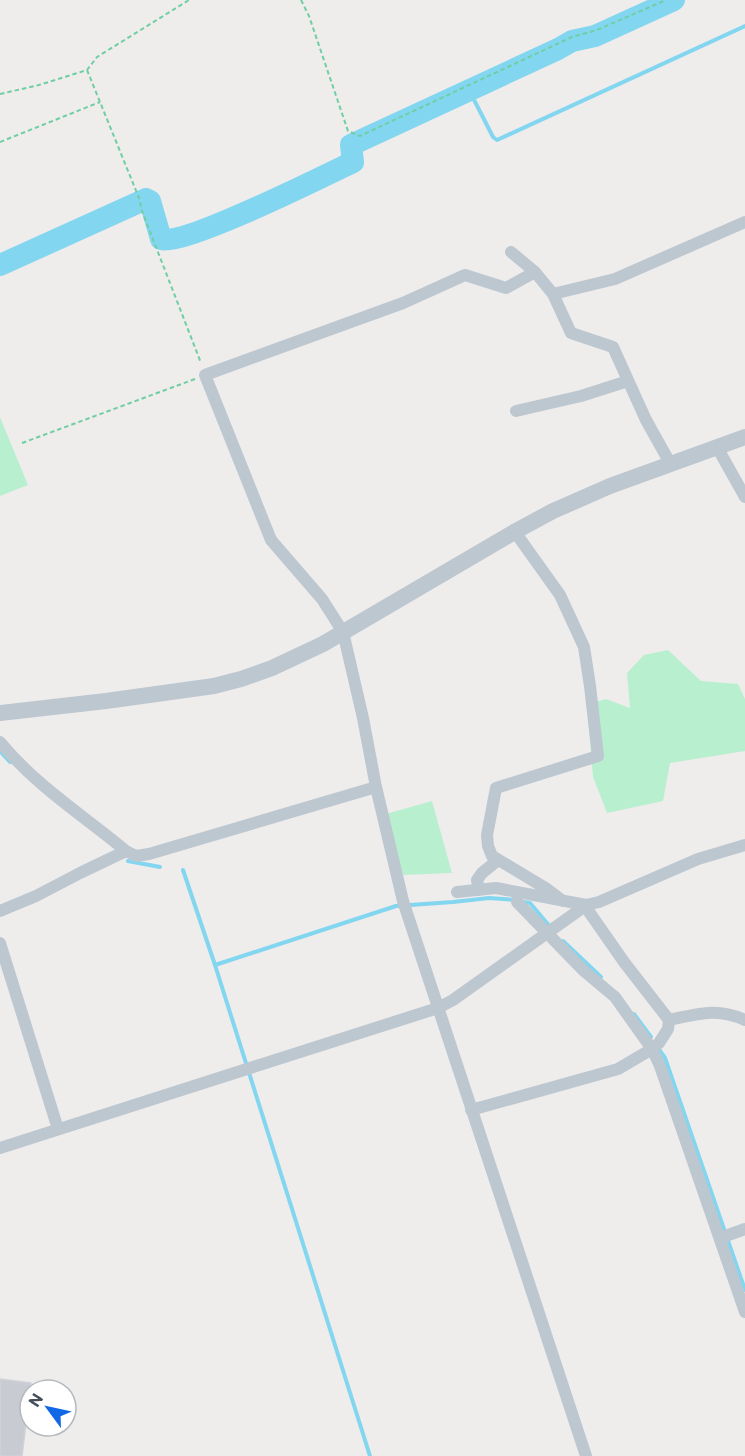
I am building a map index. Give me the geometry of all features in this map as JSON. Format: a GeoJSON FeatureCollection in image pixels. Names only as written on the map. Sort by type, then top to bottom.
{"type":"FeatureCollection","features":[{"type":"Feature","properties":{"kind":"street"},"geometry":{"type":"LineString","coordinates":[[553,294],[615,279],[745,222]]}},
{"type":"Feature","properties":{"kind":"street"},"geometry":{"type":"LineString","coordinates":[[511,252],[535,272],[553,294],[571,333],[613,347],[646,420],[670,464]]}},
{"type":"Feature","properties":{"kind":"street"},"geometry":{"type":"LineString","coordinates":[[535,272],[506,288],[465,274],[403,303],[205,375],[271,540],[322,599],[344,632],[376,787],[403,901],[586,1456]]}},
{"type":"Feature","properties":{"kind":"street"},"geometry":{"type":"LineString","coordinates":[[516,411],[581,396],[628,381]]}},
{"type":"Feature","properties":{"kind":"street"},"geometry":{"type":"LineString","coordinates":[[0,712],[214,686],[273,668],[323,644],[553,511],[610,486],[745,437]]}},
{"type":"Feature","properties":{"kind":"street"},"geometry":{"type":"LineString","coordinates":[[717,447],[745,497]]}},
{"type":"Feature","properties":{"kind":"street"},"geometry":{"type":"LineString","coordinates":[[514,532],[560,595],[584,647],[598,756],[496,788],[487,834],[488,846],[492,856],[563,901]]}},
{"type":"Feature","properties":{"kind":"street"},"geometry":{"type":"LineString","coordinates":[[0,742],[12,757],[38,780],[126,851],[136,856],[376,787]]}},
{"type":"Feature","properties":{"kind":"street"},"geometry":{"type":"LineString","coordinates":[[457,892],[496,888],[586,905],[599,902],[698,859],[745,845]]}},
{"type":"Feature","properties":{"kind":"street"},"geometry":{"type":"LineString","coordinates":[[0,911],[36,896],[126,851]]}},
{"type":"Feature","properties":{"kind":"street"},"geometry":{"type":"LineString","coordinates":[[479,890],[477,880],[498,860]]}},
{"type":"Feature","properties":{"kind":"street"},"geometry":{"type":"LineString","coordinates":[[518,892],[517,902],[584,971],[615,997],[652,1049],[660,1066],[745,1312]]}},
{"type":"Feature","properties":{"kind":"street"},"geometry":{"type":"LineString","coordinates":[[0,1148],[438,1008],[453,1000],[585,906],[624,962],[669,1020],[668,1029],[652,1049],[618,1069],[471,1110]]}},
{"type":"Feature","properties":{"kind":"street"},"geometry":{"type":"LineString","coordinates":[[0,943],[58,1129]]}},
{"type":"Feature","properties":{"kind":"street"},"geometry":{"type":"LineString","coordinates":[[669,1020],[710,1012],[725,1013],[745,1020]]}},
{"type":"Feature","properties":{"kind":"street"},"geometry":{"type":"LineString","coordinates":[[720,1238],[745,1229]]}},
{"type":"Feature","properties":{"kind":"path"},"geometry":{"type":"LineString","coordinates":[[0,94],[39,85],[87,69],[97,57],[189,0]]}},
{"type":"Feature","properties":{"kind":"path"},"geometry":{"type":"LineString","coordinates":[[302,0],[348,131],[360,136],[572,38],[597,30],[666,0]]}},
{"type":"Feature","properties":{"kind":"path"},"geometry":{"type":"LineString","coordinates":[[22,443],[205,375],[142,212],[142,205],[87,69]]}},
{"type":"Feature","properties":{"kind":"path"},"geometry":{"type":"LineString","coordinates":[[0,142],[100,102]]}},
{"type":"Feature","properties":{"kind":"green space"},"geometry":{"type":"Polygon","coordinates":[[[0,417],[28,485],[0,496],[0,417]]]}},
{"type":"Feature","properties":{"kind":"green space"},"geometry":{"type":"Polygon","coordinates":[[[668,650],[701,681],[738,684],[745,699],[745,751],[670,763],[663,801],[607,813],[593,777],[587,704],[606,699],[630,708],[627,673],[644,655],[668,650]]]}},
{"type":"Feature","properties":{"kind":"green space"},"geometry":{"type":"Polygon","coordinates":[[[432,801],[452,873],[403,875],[386,814],[432,801]]]}},
{"type":"Feature","properties":{"kind":"building"},"geometry":{"type":"Polygon","coordinates":[[[0,1379],[18,1381],[18,1438],[24,1438],[22,1456],[0,1456],[0,1379]]]}},
{"type":"Feature","properties":{"kind":"waterway"},"geometry":{"type":"LineString","coordinates":[[0,265],[146,199],[150,201],[161,239],[197,232],[353,162],[351,145],[572,41],[595,36],[674,0]]}},
{"type":"Feature","properties":{"kind":"waterway"},"geometry":{"type":"LineString","coordinates":[[469,90],[493,137],[497,140],[745,26]]}},
{"type":"Feature","properties":{"kind":"waterway"},"geometry":{"type":"LineString","coordinates":[[0,751],[10,762]]}},
{"type":"Feature","properties":{"kind":"waterway"},"geometry":{"type":"LineString","coordinates":[[128,861],[160,867]]}},
{"type":"Feature","properties":{"kind":"waterway"},"geometry":{"type":"LineString","coordinates":[[183,870],[215,965],[396,906],[489,898],[515,900]]}},
{"type":"Feature","properties":{"kind":"waterway"},"geometry":{"type":"LineString","coordinates":[[523,902],[530,903],[552,929]]}},
{"type":"Feature","properties":{"kind":"waterway"},"geometry":{"type":"LineString","coordinates":[[563,941],[601,977]]}},
{"type":"Feature","properties":{"kind":"waterway"},"geometry":{"type":"LineString","coordinates":[[215,965],[370,1456]]}},
{"type":"Feature","properties":{"kind":"waterway"},"geometry":{"type":"LineString","coordinates":[[634,1014],[651,1037]]}},
{"type":"Feature","properties":{"kind":"waterway"},"geometry":{"type":"LineString","coordinates":[[658,1048],[665,1058],[745,1290]]}}]}
